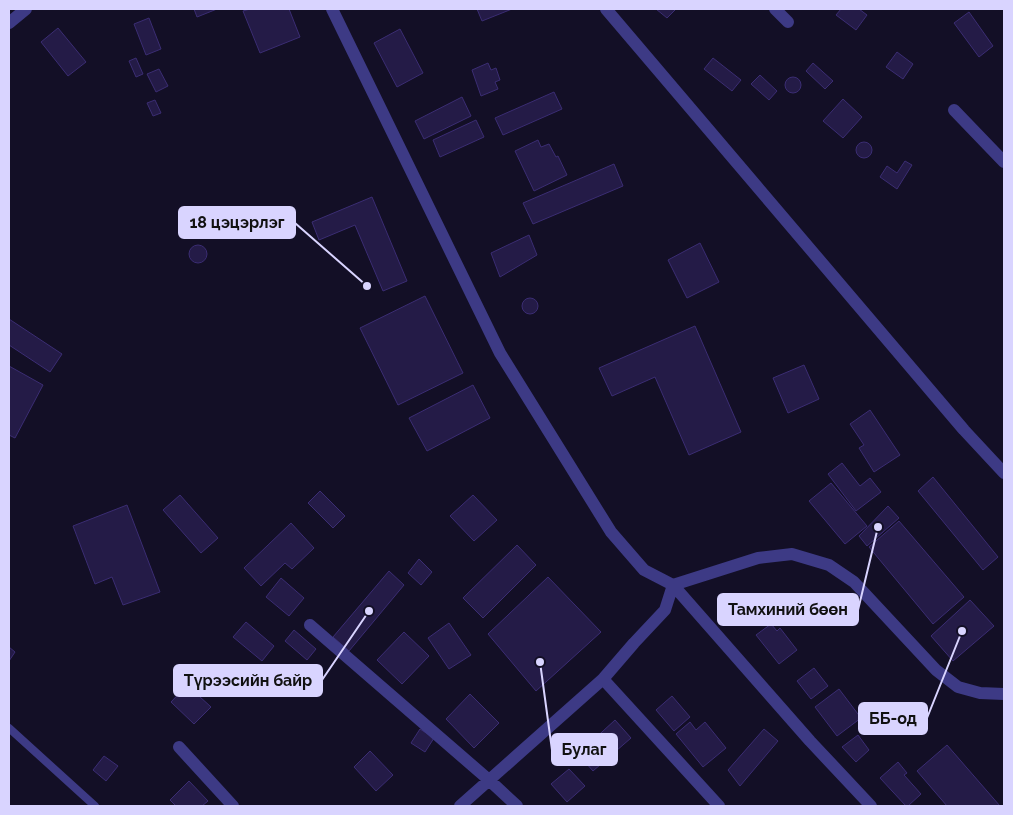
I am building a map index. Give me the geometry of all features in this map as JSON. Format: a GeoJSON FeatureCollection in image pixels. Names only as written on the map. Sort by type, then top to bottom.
{"type":"FeatureCollection","features":[{"type":"Feature","properties":{"kind":"street"},"geometry":{"type":"LineString","coordinates":[[9,24],[26,9]]}},
{"type":"Feature","properties":{"kind":"street"},"geometry":{"type":"LineString","coordinates":[[332,9],[500,352],[611,532],[644,570],[673,585],[803,734],[871,806]]}},
{"type":"Feature","properties":{"kind":"street"},"geometry":{"type":"LineString","coordinates":[[606,9],[964,430],[1004,473]]}},
{"type":"Feature","properties":{"kind":"street"},"geometry":{"type":"LineString","coordinates":[[775,9],[788,22]]}},
{"type":"Feature","properties":{"kind":"street"},"geometry":{"type":"LineString","coordinates":[[954,110],[1004,162]]}},
{"type":"Feature","properties":{"kind":"street"},"geometry":{"type":"LineString","coordinates":[[673,585],[758,558],[792,554],[829,565],[854,582],[936,670],[958,686],[980,694],[1004,694]]}},
{"type":"Feature","properties":{"kind":"street"},"geometry":{"type":"LineString","coordinates":[[460,806],[603,679],[665,610],[673,585]]}},
{"type":"Feature","properties":{"kind":"street"},"geometry":{"type":"LineString","coordinates":[[310,625],[517,806]]}},
{"type":"Feature","properties":{"kind":"street"},"geometry":{"type":"LineString","coordinates":[[603,679],[719,806]]}},
{"type":"Feature","properties":{"kind":"street"},"geometry":{"type":"LineString","coordinates":[[180,748],[232,806]]}},
{"type":"Feature","properties":{"kind":"lane"},"geometry":{"type":"LineString","coordinates":[[9,728],[95,806]]}},
{"type":"Feature","properties":{"kind":"building"},"geometry":{"type":"Polygon","coordinates":[[[194,9],[217,9],[197,17],[194,9]]]}},
{"type":"Feature","properties":{"kind":"building"},"geometry":{"type":"Polygon","coordinates":[[[250,9],[289,9],[300,37],[260,53],[243,11],[250,9]]]}},
{"type":"Feature","properties":{"kind":"building"},"geometry":{"type":"Polygon","coordinates":[[[477,9],[512,9],[482,21],[477,9]]]}},
{"type":"Feature","properties":{"kind":"building"},"geometry":{"type":"Polygon","coordinates":[[[656,9],[676,9],[667,18],[656,9]]]}},
{"type":"Feature","properties":{"kind":"building"},"geometry":{"type":"Polygon","coordinates":[[[841,9],[859,9],[867,15],[856,30],[836,15],[841,9]]]}},
{"type":"Feature","properties":{"kind":"building"},"geometry":{"type":"Polygon","coordinates":[[[969,12],[993,46],[979,57],[954,23],[969,12]]]}},
{"type":"Feature","properties":{"kind":"building"},"geometry":{"type":"Polygon","coordinates":[[[149,18],[161,49],[146,55],[134,24],[149,18]]]}},
{"type":"Feature","properties":{"kind":"building"},"geometry":{"type":"Polygon","coordinates":[[[58,28],[86,62],[68,76],[41,42],[58,28]]]}},
{"type":"Feature","properties":{"kind":"building"},"geometry":{"type":"Polygon","coordinates":[[[400,29],[423,73],[397,87],[374,43],[400,29]]]}},
{"type":"Feature","properties":{"kind":"building"},"geometry":{"type":"Polygon","coordinates":[[[897,52],[913,64],[903,79],[886,67],[897,52]]]}},
{"type":"Feature","properties":{"kind":"building"},"geometry":{"type":"Polygon","coordinates":[[[136,58],[143,74],[136,77],[129,61],[136,58]]]}},
{"type":"Feature","properties":{"kind":"building"},"geometry":{"type":"Polygon","coordinates":[[[713,58],[741,80],[732,91],[704,69],[713,58]]]}},
{"type":"Feature","properties":{"kind":"building"},"geometry":{"type":"Polygon","coordinates":[[[488,63],[491,70],[496,68],[500,80],[495,82],[498,89],[481,96],[472,70],[488,63]]]}},
{"type":"Feature","properties":{"kind":"building"},"geometry":{"type":"Polygon","coordinates":[[[813,63],[833,81],[825,89],[806,71],[813,63]]]}},
{"type":"Feature","properties":{"kind":"building"},"geometry":{"type":"Polygon","coordinates":[[[159,69],[168,86],[156,92],[147,74],[159,69]]]}},
{"type":"Feature","properties":{"kind":"building"},"geometry":{"type":"Polygon","coordinates":[[[760,75],[777,91],[769,100],[751,84],[760,75]]]}},
{"type":"Feature","properties":{"kind":"building"},"geometry":{"type":"Polygon","coordinates":[[[793,77],[801,85],[793,93],[785,85],[793,77]]]}},
{"type":"Feature","properties":{"kind":"building"},"geometry":{"type":"Polygon","coordinates":[[[554,92],[562,109],[503,135],[495,118],[554,92]]]}},
{"type":"Feature","properties":{"kind":"building"},"geometry":{"type":"Polygon","coordinates":[[[462,97],[471,116],[424,139],[415,121],[462,97]]]}},
{"type":"Feature","properties":{"kind":"building"},"geometry":{"type":"Polygon","coordinates":[[[843,99],[862,117],[843,138],[823,121],[843,99]]]}},
{"type":"Feature","properties":{"kind":"building"},"geometry":{"type":"Polygon","coordinates":[[[155,100],[161,113],[153,116],[147,103],[155,100]]]}},
{"type":"Feature","properties":{"kind":"building"},"geometry":{"type":"Polygon","coordinates":[[[476,120],[484,137],[440,157],[433,140],[476,120]]]}},
{"type":"Feature","properties":{"kind":"building"},"geometry":{"type":"Polygon","coordinates":[[[538,140],[541,147],[549,144],[556,157],[558,156],[567,175],[534,191],[515,151],[538,140]]]}},
{"type":"Feature","properties":{"kind":"building"},"geometry":{"type":"Polygon","coordinates":[[[864,142],[872,150],[864,158],[856,150],[864,142]]]}},
{"type":"Feature","properties":{"kind":"building"},"geometry":{"type":"Polygon","coordinates":[[[905,161],[912,165],[897,189],[880,177],[887,166],[897,173],[905,161]]]}},
{"type":"Feature","properties":{"kind":"building"},"geometry":{"type":"Polygon","coordinates":[[[614,164],[623,186],[533,224],[523,203],[614,164]]]}},
{"type":"Feature","properties":{"kind":"building"},"geometry":{"type":"Polygon","coordinates":[[[372,197],[407,281],[383,291],[355,225],[319,240],[312,222],[372,197]]]}},
{"type":"Feature","properties":{"kind":"building"},"geometry":{"type":"Polygon","coordinates":[[[529,235],[537,255],[500,277],[491,253],[529,235]]]}},
{"type":"Feature","properties":{"kind":"building"},"geometry":{"type":"Polygon","coordinates":[[[700,243],[719,282],[687,298],[668,260],[700,243]]]}},
{"type":"Feature","properties":{"kind":"building"},"geometry":{"type":"Polygon","coordinates":[[[198,245],[204,248],[207,254],[204,260],[198,263],[192,260],[189,254],[192,248],[198,245]]]}},
{"type":"Feature","properties":{"kind":"building"},"geometry":{"type":"Polygon","coordinates":[[[425,296],[463,373],[398,405],[360,328],[425,296]]]}},
{"type":"Feature","properties":{"kind":"building"},"geometry":{"type":"Polygon","coordinates":[[[530,298],[538,306],[530,314],[522,306],[530,298]]]}},
{"type":"Feature","properties":{"kind":"building"},"geometry":{"type":"Polygon","coordinates":[[[9,319],[62,354],[50,372],[9,345],[9,319]]]}},
{"type":"Feature","properties":{"kind":"building"},"geometry":{"type":"Polygon","coordinates":[[[695,326],[741,432],[689,455],[655,377],[612,396],[599,368],[695,326]]]}},
{"type":"Feature","properties":{"kind":"building"},"geometry":{"type":"Polygon","coordinates":[[[804,365],[819,399],[788,413],[773,378],[804,365]]]}},
{"type":"Feature","properties":{"kind":"building"},"geometry":{"type":"Polygon","coordinates":[[[9,366],[43,385],[15,438],[9,435],[9,366]]]}},
{"type":"Feature","properties":{"kind":"building"},"geometry":{"type":"Polygon","coordinates":[[[473,385],[490,418],[427,451],[409,418],[473,385]]]}},
{"type":"Feature","properties":{"kind":"building"},"geometry":{"type":"Polygon","coordinates":[[[870,410],[900,455],[874,472],[859,448],[864,445],[850,424],[870,410]]]}},
{"type":"Feature","properties":{"kind":"building"},"geometry":{"type":"Polygon","coordinates":[[[842,463],[860,486],[870,478],[881,492],[856,511],[828,474],[842,463]]]}},
{"type":"Feature","properties":{"kind":"building"},"geometry":{"type":"Polygon","coordinates":[[[933,477],[998,557],[983,570],[918,491],[933,477]]]}},
{"type":"Feature","properties":{"kind":"building"},"geometry":{"type":"Polygon","coordinates":[[[831,483],[867,526],[845,544],[809,501],[831,483]]]}},
{"type":"Feature","properties":{"kind":"building"},"geometry":{"type":"Polygon","coordinates":[[[320,491],[345,516],[333,528],[308,503],[320,491]]]}},
{"type":"Feature","properties":{"kind":"building"},"geometry":{"type":"Polygon","coordinates":[[[180,495],[218,538],[201,553],[163,510],[180,495]]]}},
{"type":"Feature","properties":{"kind":"building"},"geometry":{"type":"Polygon","coordinates":[[[473,495],[497,520],[474,541],[450,516],[473,495]]]}},
{"type":"Feature","properties":{"kind":"building"},"geometry":{"type":"Polygon","coordinates":[[[127,505],[160,592],[123,605],[112,577],[95,584],[73,526],[127,505]]]}},
{"type":"Feature","properties":{"kind":"building"},"geometry":{"type":"Polygon","coordinates":[[[888,506],[899,518],[867,546],[859,536],[888,506]]]}},
{"type":"Feature","properties":{"kind":"building"},"geometry":{"type":"Polygon","coordinates":[[[899,521],[964,597],[933,624],[869,547],[899,521]]]}},
{"type":"Feature","properties":{"kind":"building"},"geometry":{"type":"Polygon","coordinates":[[[291,523],[314,548],[292,569],[285,563],[261,586],[244,568],[291,523]]]}},
{"type":"Feature","properties":{"kind":"building"},"geometry":{"type":"Polygon","coordinates":[[[517,545],[536,565],[483,618],[463,598],[517,545]]]}},
{"type":"Feature","properties":{"kind":"building"},"geometry":{"type":"Polygon","coordinates":[[[419,559],[432,572],[421,585],[408,573],[419,559]]]}},
{"type":"Feature","properties":{"kind":"building"},"geometry":{"type":"Polygon","coordinates":[[[389,571],[404,585],[349,651],[333,637],[389,571]]]}},
{"type":"Feature","properties":{"kind":"building"},"geometry":{"type":"Polygon","coordinates":[[[548,577],[601,632],[536,691],[488,634],[548,577]]]}},
{"type":"Feature","properties":{"kind":"building"},"geometry":{"type":"Polygon","coordinates":[[[281,578],[304,598],[289,616],[266,597],[281,578]]]}},
{"type":"Feature","properties":{"kind":"building"},"geometry":{"type":"Polygon","coordinates":[[[970,600],[994,626],[953,661],[931,636],[970,600]]]}},
{"type":"Feature","properties":{"kind":"building"},"geometry":{"type":"Polygon","coordinates":[[[246,622],[274,646],[262,661],[233,637],[246,622]]]}},
{"type":"Feature","properties":{"kind":"building"},"geometry":{"type":"Polygon","coordinates":[[[449,623],[471,655],[449,669],[428,638],[449,623]]]}},
{"type":"Feature","properties":{"kind":"building"},"geometry":{"type":"Polygon","coordinates":[[[771,624],[777,631],[780,628],[797,650],[779,664],[756,635],[771,624]]]}},
{"type":"Feature","properties":{"kind":"building"},"geometry":{"type":"Polygon","coordinates":[[[294,630],[316,649],[307,660],[285,641],[294,630]]]}},
{"type":"Feature","properties":{"kind":"building"},"geometry":{"type":"Polygon","coordinates":[[[404,632],[429,656],[402,684],[377,660],[404,632]]]}},
{"type":"Feature","properties":{"kind":"building"},"geometry":{"type":"Polygon","coordinates":[[[9,647],[15,652],[9,661],[9,647]]]}},
{"type":"Feature","properties":{"kind":"building"},"geometry":{"type":"Polygon","coordinates":[[[814,668],[828,686],[811,699],[797,681],[814,668]]]}},
{"type":"Feature","properties":{"kind":"building"},"geometry":{"type":"Polygon","coordinates":[[[187,685],[211,707],[194,724],[171,702],[187,685]]]}},
{"type":"Feature","properties":{"kind":"building"},"geometry":{"type":"Polygon","coordinates":[[[839,689],[861,718],[837,736],[815,707],[839,689]]]}},
{"type":"Feature","properties":{"kind":"building"},"geometry":{"type":"Polygon","coordinates":[[[470,694],[499,723],[474,748],[446,719],[470,694]]]}},
{"type":"Feature","properties":{"kind":"building"},"geometry":{"type":"Polygon","coordinates":[[[672,696],[690,717],[674,731],[656,710],[672,696]]]}},
{"type":"Feature","properties":{"kind":"building"},"geometry":{"type":"Polygon","coordinates":[[[615,720],[631,738],[593,771],[578,754],[615,720]]]}},
{"type":"Feature","properties":{"kind":"building"},"geometry":{"type":"Polygon","coordinates":[[[690,722],[696,730],[705,722],[726,748],[703,767],[676,734],[690,722]]]}},
{"type":"Feature","properties":{"kind":"building"},"geometry":{"type":"Polygon","coordinates":[[[420,729],[434,738],[425,752],[411,743],[420,729]]]}},
{"type":"Feature","properties":{"kind":"building"},"geometry":{"type":"Polygon","coordinates":[[[764,729],[778,741],[740,786],[728,770],[764,729]]]}},
{"type":"Feature","properties":{"kind":"building"},"geometry":{"type":"Polygon","coordinates":[[[858,735],[869,750],[856,762],[842,747],[858,735]]]}},
{"type":"Feature","properties":{"kind":"building"},"geometry":{"type":"Polygon","coordinates":[[[947,745],[1000,806],[947,806],[917,771],[947,745]]]}},
{"type":"Feature","properties":{"kind":"building"},"geometry":{"type":"Polygon","coordinates":[[[370,751],[393,775],[376,791],[354,767],[370,751]]]}},
{"type":"Feature","properties":{"kind":"building"},"geometry":{"type":"Polygon","coordinates":[[[104,756],[118,766],[106,781],[93,770],[104,756]]]}},
{"type":"Feature","properties":{"kind":"building"},"geometry":{"type":"Polygon","coordinates":[[[898,762],[907,773],[904,775],[921,794],[908,806],[880,778],[898,762]]]}},
{"type":"Feature","properties":{"kind":"building"},"geometry":{"type":"Polygon","coordinates":[[[569,769],[585,786],[567,802],[551,784],[569,769]]]}},
{"type":"Feature","properties":{"kind":"building"},"geometry":{"type":"Polygon","coordinates":[[[189,781],[208,801],[202,806],[176,806],[170,800],[189,781]]]}},
{"type":"Feature","properties":{"kind":"place","name":"18 цэцэрлэг"},"geometry":{"type":"Point","coordinates":[367,286]}},
{"type":"Feature","properties":{"kind":"place","name":"Тамхиний бөөн"},"geometry":{"type":"Point","coordinates":[878,527]}},
{"type":"Feature","properties":{"kind":"place","name":"Түрээсийн байр"},"geometry":{"type":"Point","coordinates":[369,611]}},
{"type":"Feature","properties":{"kind":"place","name":"ББ-од"},"geometry":{"type":"Point","coordinates":[962,631]}},
{"type":"Feature","properties":{"kind":"place","name":"Булаг"},"geometry":{"type":"Point","coordinates":[540,662]}}]}
